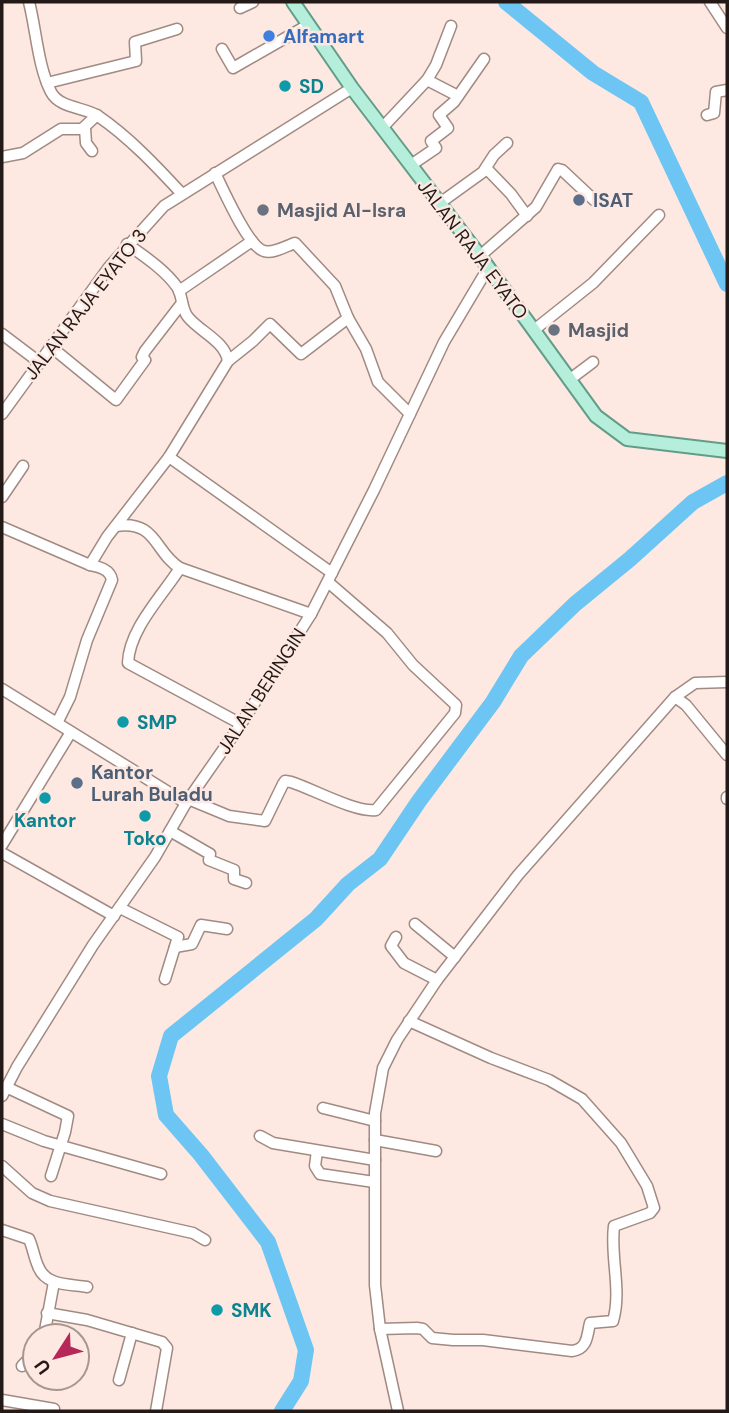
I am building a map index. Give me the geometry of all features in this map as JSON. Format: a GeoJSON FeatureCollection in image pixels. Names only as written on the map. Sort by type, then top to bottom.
{"type":"FeatureCollection","features":[{"type":"Feature","properties":{"kind":"main road","name":"JALAN RAJA EYATO"},"geometry":{"type":"LineString","coordinates":[[293,2],[352,88],[480,256],[596,416],[627,439],[727,451]]}},
{"type":"Feature","properties":{"kind":"street"},"geometry":{"type":"LineString","coordinates":[[29,2],[47,83],[56,99],[97,115],[182,194]]}},
{"type":"Feature","properties":{"kind":"street"},"geometry":{"type":"LineString","coordinates":[[240,8],[253,2]]}},
{"type":"Feature","properties":{"kind":"street"},"geometry":{"type":"LineString","coordinates":[[710,2],[726,21]]}},
{"type":"Feature","properties":{"kind":"street"},"geometry":{"type":"LineString","coordinates":[[222,49],[233,68],[308,25]]}},
{"type":"Feature","properties":{"kind":"street"},"geometry":{"type":"LineString","coordinates":[[382,128],[427,80],[436,65],[451,26]]}},
{"type":"Feature","properties":{"kind":"street"},"geometry":{"type":"LineString","coordinates":[[47,83],[136,61],[135,42],[177,29]]}},
{"type":"Feature","properties":{"kind":"street"},"geometry":{"type":"LineString","coordinates":[[411,165],[436,148],[431,141],[448,128],[439,116],[458,96],[484,59]]}},
{"type":"Feature","properties":{"kind":"street"},"geometry":{"type":"LineString","coordinates":[[427,80],[458,96]]}},
{"type":"Feature","properties":{"kind":"street","name":"JALAN RAJA EYATO 3"},"geometry":{"type":"LineString","coordinates":[[2,414],[127,244],[164,206],[352,88]]}},
{"type":"Feature","properties":{"kind":"street"},"geometry":{"type":"LineString","coordinates":[[707,115],[714,113],[716,92],[727,90]]}},
{"type":"Feature","properties":{"kind":"street"},"geometry":{"type":"LineString","coordinates":[[2,158],[23,153],[61,130],[85,128],[97,115]]}},
{"type":"Feature","properties":{"kind":"street"},"geometry":{"type":"LineString","coordinates":[[85,128],[85,139],[92,151]]}},
{"type":"Feature","properties":{"kind":"street"},"geometry":{"type":"LineString","coordinates":[[440,203],[486,168],[494,155],[507,143]]}},
{"type":"Feature","properties":{"kind":"street"},"geometry":{"type":"LineString","coordinates":[[486,168],[511,194],[527,216]]}},
{"type":"Feature","properties":{"kind":"street"},"geometry":{"type":"LineString","coordinates":[[480,256],[527,216],[560,169],[594,200]]}},
{"type":"Feature","properties":{"kind":"street"},"geometry":{"type":"LineString","coordinates":[[215,173],[251,241],[261,251],[268,253],[298,244],[335,285],[348,318],[366,349],[378,382],[410,414]]}},
{"type":"Feature","properties":{"kind":"street"},"geometry":{"type":"LineString","coordinates":[[534,330],[593,283],[659,215]]}},
{"type":"Feature","properties":{"kind":"street"},"geometry":{"type":"LineString","coordinates":[[179,291],[251,241]]}},
{"type":"Feature","properties":{"kind":"street"},"geometry":{"type":"LineString","coordinates":[[127,244],[160,270],[179,291],[188,318],[223,348],[228,361]]}},
{"type":"Feature","properties":{"kind":"street","name":"JALAN BERINGIN"},"geometry":{"type":"LineString","coordinates":[[4,1091],[93,945],[312,614],[444,342],[488,268]]}},
{"type":"Feature","properties":{"kind":"street"},"geometry":{"type":"LineString","coordinates":[[50,346],[116,400],[145,360],[142,357],[145,351],[182,303]]}},
{"type":"Feature","properties":{"kind":"street"},"geometry":{"type":"LineString","coordinates":[[90,565],[169,457],[228,361],[270,324],[301,354],[348,318]]}},
{"type":"Feature","properties":{"kind":"street"},"geometry":{"type":"LineString","coordinates":[[4,340],[39,362]]}},
{"type":"Feature","properties":{"kind":"street"},"geometry":{"type":"LineString","coordinates":[[569,380],[593,362]]}},
{"type":"Feature","properties":{"kind":"street"},"geometry":{"type":"LineString","coordinates":[[2,690],[187,801],[229,816],[265,821],[285,781],[348,804],[376,810],[455,713],[456,705],[330,578],[169,457]]}},
{"type":"Feature","properties":{"kind":"street"},"geometry":{"type":"LineString","coordinates":[[2,497],[23,466]]}},
{"type":"Feature","properties":{"kind":"street"},"geometry":{"type":"LineString","coordinates":[[116,526],[129,524],[142,529],[158,542],[170,562],[180,568],[312,614]]}},
{"type":"Feature","properties":{"kind":"street"},"geometry":{"type":"LineString","coordinates":[[2,527],[90,565],[101,567],[110,574],[112,580],[88,640],[70,697],[57,723]]}},
{"type":"Feature","properties":{"kind":"street"},"geometry":{"type":"LineString","coordinates":[[180,568],[151,606],[132,644],[128,663],[241,724]]}},
{"type":"Feature","properties":{"kind":"street"},"geometry":{"type":"LineString","coordinates":[[398,1411],[380,1328],[375,1285],[375,1121],[377,1091],[383,1068],[409,1021],[437,980],[518,875],[675,697],[690,685],[727,682]]}},
{"type":"Feature","properties":{"kind":"street"},"geometry":{"type":"LineString","coordinates":[[675,697],[686,705],[727,755]]}},
{"type":"Feature","properties":{"kind":"street"},"geometry":{"type":"LineString","coordinates":[[2,845],[71,732]]}},
{"type":"Feature","properties":{"kind":"street"},"geometry":{"type":"LineString","coordinates":[[170,831],[210,854],[209,860],[234,870],[234,879],[246,883]]}},
{"type":"Feature","properties":{"kind":"street"},"geometry":{"type":"LineString","coordinates":[[2,853],[117,912],[178,937],[165,979]]}},
{"type":"Feature","properties":{"kind":"street"},"geometry":{"type":"LineString","coordinates":[[415,924],[455,957]]}},
{"type":"Feature","properties":{"kind":"street"},"geometry":{"type":"LineString","coordinates":[[175,947],[192,944],[201,925],[227,929]]}},
{"type":"Feature","properties":{"kind":"street"},"geometry":{"type":"LineString","coordinates":[[396,937],[391,946],[399,959],[437,980]]}},
{"type":"Feature","properties":{"kind":"street"},"geometry":{"type":"LineString","coordinates":[[380,1328],[423,1329],[432,1338],[483,1340],[579,1350],[585,1343],[590,1323],[609,1322],[615,1317],[614,1226],[650,1213],[654,1209],[647,1186],[621,1143],[582,1099],[549,1080],[491,1058],[409,1021]]}},
{"type":"Feature","properties":{"kind":"street"},"geometry":{"type":"LineString","coordinates":[[4,1091],[68,1116],[51,1177]]}},
{"type":"Feature","properties":{"kind":"street"},"geometry":{"type":"LineString","coordinates":[[323,1108],[375,1121]]}},
{"type":"Feature","properties":{"kind":"street"},"geometry":{"type":"LineString","coordinates":[[2,1124],[60,1146],[93,1153],[160,1174]]}},
{"type":"Feature","properties":{"kind":"street"},"geometry":{"type":"LineString","coordinates":[[260,1136],[273,1143],[375,1160]]}},
{"type":"Feature","properties":{"kind":"street"},"geometry":{"type":"LineString","coordinates":[[375,1140],[436,1151]]}},
{"type":"Feature","properties":{"kind":"street"},"geometry":{"type":"LineString","coordinates":[[317,1151],[315,1166],[320,1174],[374,1182]]}},
{"type":"Feature","properties":{"kind":"street"},"geometry":{"type":"LineString","coordinates":[[2,1166],[37,1196],[74,1208],[193,1233],[205,1240]]}},
{"type":"Feature","properties":{"kind":"street"},"geometry":{"type":"LineString","coordinates":[[2,1230],[30,1239],[38,1269],[54,1282],[87,1287]]}},
{"type":"Feature","properties":{"kind":"street"},"geometry":{"type":"LineString","coordinates":[[46,1322],[54,1282]]}},
{"type":"Feature","properties":{"kind":"street"},"geometry":{"type":"LineString","coordinates":[[47,1313],[87,1320],[162,1342],[166,1347],[156,1411]]}},
{"type":"Feature","properties":{"kind":"street"},"geometry":{"type":"LineString","coordinates":[[119,1380],[132,1332]]}},
{"type":"Feature","properties":{"kind":"street"},"geometry":{"type":"LineString","coordinates":[[2,1400],[54,1409]]}},
{"type":"Feature","properties":{"kind":"waterway"},"geometry":{"type":"LineString","coordinates":[[506,2],[593,73],[641,102],[727,284]]}},
{"type":"Feature","properties":{"kind":"waterway"},"geometry":{"type":"LineString","coordinates":[[282,1411],[301,1381],[306,1350],[268,1242],[201,1155],[166,1115],[159,1076],[171,1036],[316,919],[348,884],[380,859],[419,801],[493,702],[521,656],[575,604],[693,502],[727,483]]}},
{"type":"Feature","properties":{"kind":"place","name":"Alfamart"},"geometry":{"type":"Point","coordinates":[269,36]}},
{"type":"Feature","properties":{"kind":"place","name":"SD"},"geometry":{"type":"Point","coordinates":[285,86]}},
{"type":"Feature","properties":{"kind":"place","name":"ISAT"},"geometry":{"type":"Point","coordinates":[579,200]}},
{"type":"Feature","properties":{"kind":"place","name":"Masjid Al-Isra"},"geometry":{"type":"Point","coordinates":[263,210]}},
{"type":"Feature","properties":{"kind":"place","name":"Masjid"},"geometry":{"type":"Point","coordinates":[554,330]}},
{"type":"Feature","properties":{"kind":"place","name":"SMP"},"geometry":{"type":"Point","coordinates":[123,722]}},
{"type":"Feature","properties":{"kind":"place","name":"Kantor Lurah Buladu"},"geometry":{"type":"Point","coordinates":[77,783]}},
{"type":"Feature","properties":{"kind":"place","name":"Kantor"},"geometry":{"type":"Point","coordinates":[45,798]}},
{"type":"Feature","properties":{"kind":"place","name":"Toko"},"geometry":{"type":"Point","coordinates":[145,816]}},
{"type":"Feature","properties":{"kind":"place","name":"SMK"},"geometry":{"type":"Point","coordinates":[217,1310]}}]}
